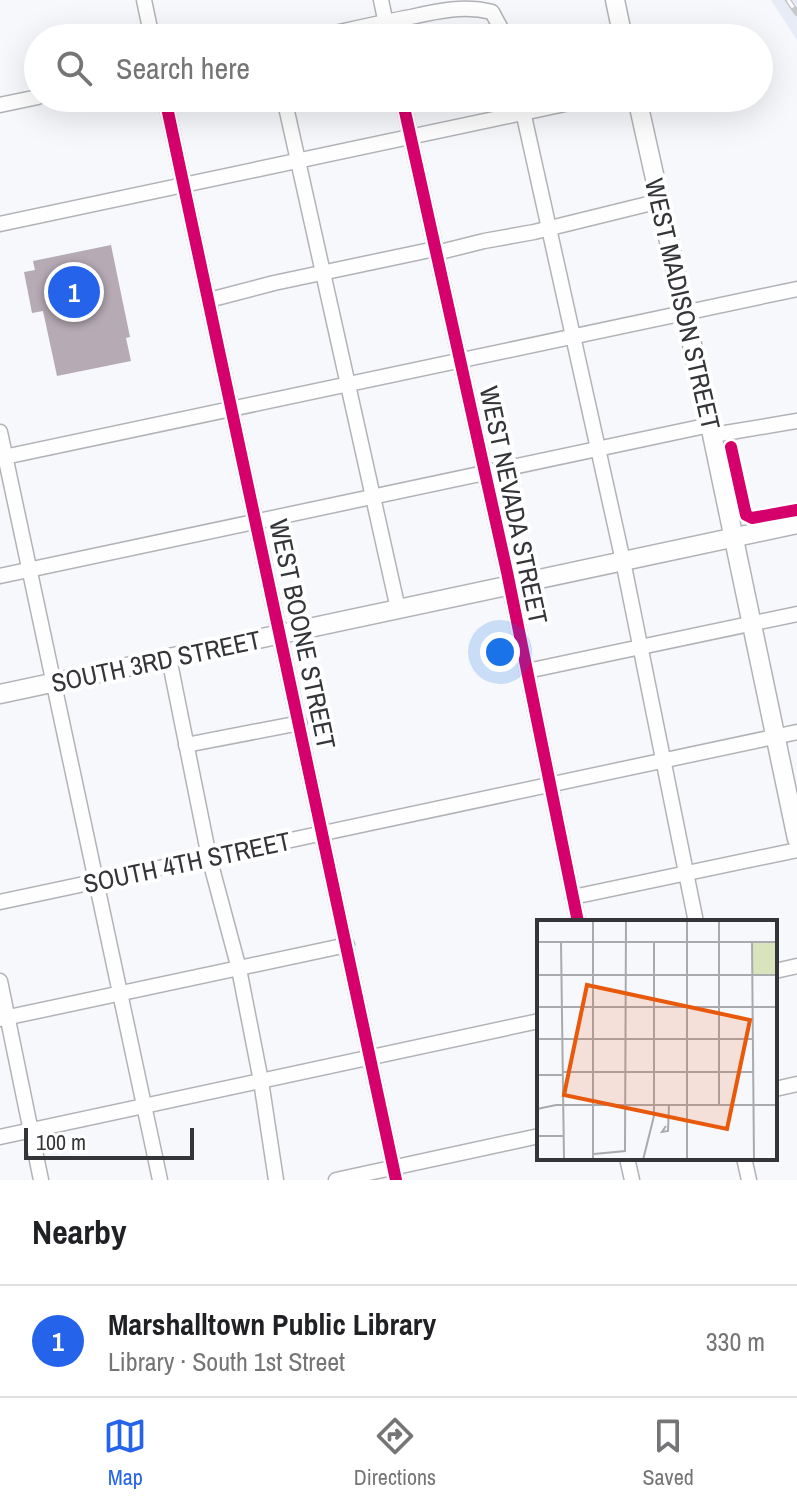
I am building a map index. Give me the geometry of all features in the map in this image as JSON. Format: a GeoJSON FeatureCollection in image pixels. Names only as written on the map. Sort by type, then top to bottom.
{"type":"FeatureCollection","features":[{"type":"Feature","properties":{"kind":"main road"},"geometry":{"type":"LineString","coordinates":[[615,0],[620,24]]}},
{"type":"Feature","properties":{"kind":"main road","name":"WEST MADISON STREET"},"geometry":{"type":"LineString","coordinates":[[640,112],[712,430],[797,839]]}},
{"type":"Feature","properties":{"kind":"main road","name":"SOUTH 3RD STREET"},"geometry":{"type":"LineString","coordinates":[[0,694],[797,524]]}},
{"type":"Feature","properties":{"kind":"street"},"geometry":{"type":"LineString","coordinates":[[144,0],[149,24]]}},
{"type":"Feature","properties":{"kind":"street"},"geometry":{"type":"LineString","coordinates":[[381,0],[386,24]]}},
{"type":"Feature","properties":{"kind":"street"},"geometry":{"type":"LineString","coordinates":[[372,24],[457,8],[492,12],[498,24]]}},
{"type":"Feature","properties":{"kind":"street"},"geometry":{"type":"LineString","coordinates":[[0,105],[24,100]]}},
{"type":"Feature","properties":{"kind":"street","name":"WEST BOONE STREET"},"geometry":{"type":"LineString","coordinates":[[168,112],[395,1174]]}},
{"type":"Feature","properties":{"kind":"street"},"geometry":{"type":"LineString","coordinates":[[287,112],[398,609]]}},
{"type":"Feature","properties":{"kind":"street","name":"WEST NEVADA STREET"},"geometry":{"type":"LineString","coordinates":[[405,112],[485,472],[578,920]]}},
{"type":"Feature","properties":{"kind":"street"},"geometry":{"type":"LineString","coordinates":[[0,224],[410,137],[497,112]]}},
{"type":"Feature","properties":{"kind":"street"},"geometry":{"type":"LineString","coordinates":[[523,112],[623,561],[696,920]]}},
{"type":"Feature","properties":{"kind":"street"},"geometry":{"type":"LineString","coordinates":[[209,300],[323,272],[534,232],[660,201]]}},
{"type":"Feature","properties":{"kind":"street"},"geometry":{"type":"LineString","coordinates":[[3,457],[797,289]]}},
{"type":"Feature","properties":{"kind":"street"},"geometry":{"type":"LineString","coordinates":[[0,576],[598,448],[712,430],[797,421]]}},
{"type":"Feature","properties":{"kind":"street"},"geometry":{"type":"LineString","coordinates":[[0,432],[160,1180]]}},
{"type":"Feature","properties":{"kind":"street"},"geometry":{"type":"LineString","coordinates":[[527,671],[797,614]]}},
{"type":"Feature","properties":{"kind":"street"},"geometry":{"type":"LineString","coordinates":[[169,658],[209,857],[239,969],[276,1180]]}},
{"type":"Feature","properties":{"kind":"street"},"geometry":{"type":"LineString","coordinates":[[186,745],[300,723]]}},
{"type":"Feature","properties":{"kind":"street","name":"SOUTH 4TH STREET"},"geometry":{"type":"LineString","coordinates":[[0,902],[797,732]]}},
{"type":"Feature","properties":{"kind":"street"},"geometry":{"type":"LineString","coordinates":[[573,897],[797,850]]}},
{"type":"Feature","properties":{"kind":"street"},"geometry":{"type":"LineString","coordinates":[[4,1018],[347,945]]}},
{"type":"Feature","properties":{"kind":"street"},"geometry":{"type":"LineString","coordinates":[[777,971],[797,966]]}},
{"type":"Feature","properties":{"kind":"street"},"geometry":{"type":"LineString","coordinates":[[0,981],[4,1018],[41,1180]]}},
{"type":"Feature","properties":{"kind":"street"},"geometry":{"type":"LineString","coordinates":[[0,1137],[537,1021]]}},
{"type":"Feature","properties":{"kind":"street"},"geometry":{"type":"LineString","coordinates":[[777,1089],[797,1084]]}},
{"type":"Feature","properties":{"kind":"street"},"geometry":{"type":"LineString","coordinates":[[336,1180],[395,1174],[537,1137]]}},
{"type":"Feature","properties":{"kind":"street"},"geometry":{"type":"LineString","coordinates":[[627,1160],[632,1180]]}},
{"type":"Feature","properties":{"kind":"street"},"geometry":{"type":"LineString","coordinates":[[744,1160],[749,1180]]}},
{"type":"Feature","properties":{"kind":"shaded area"},"geometry":{"type":"Polygon","coordinates":[[[771,0],[797,0],[797,40],[771,0]]]}},
{"type":"Feature","properties":{"kind":"building"},"geometry":{"type":"Polygon","coordinates":[[[111,245],[130,337],[126,338],[131,361],[57,376],[43,311],[32,313],[24,272],[35,270],[33,261],[111,245]]]}},
{"type":"Feature","properties":{"kind":"railway"},"geometry":{"type":"LineString","coordinates":[[788,0],[797,13]]}},
{"type":"Feature","properties":{"kind":"cycle path"},"geometry":{"type":"LineString","coordinates":[[168,112],[396,1180]]}},
{"type":"Feature","properties":{"kind":"cycle path"},"geometry":{"type":"LineString","coordinates":[[405,112],[507,572],[578,920]]}},
{"type":"Feature","properties":{"kind":"cycle path"},"geometry":{"type":"LineString","coordinates":[[731,447],[746,515],[752,518],[797,510]]}},
{"type":"Feature","properties":{"kind":"place","name":"Marshalltown Public Library"},"geometry":{"type":"Point","coordinates":[74,292]}}]}
